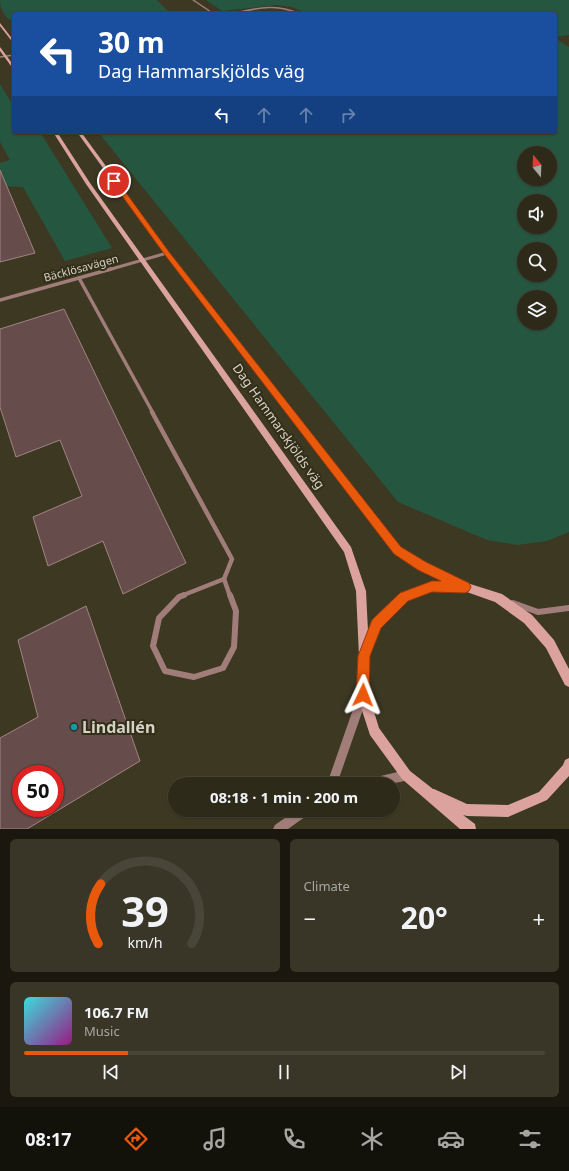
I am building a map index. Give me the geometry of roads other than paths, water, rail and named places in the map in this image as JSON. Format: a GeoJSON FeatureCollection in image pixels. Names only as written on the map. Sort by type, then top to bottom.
{"type":"FeatureCollection","features":[{"type":"Feature","properties":{"kind":"main road"},"geometry":{"type":"LineString","coordinates":[[0,24],[12,40]]}},
{"type":"Feature","properties":{"kind":"main road"},"geometry":{"type":"LineString","coordinates":[[0,48],[12,66]]}},
{"type":"Feature","properties":{"kind":"main road","name":"Dag Hammarskjölds väg"},"geometry":{"type":"LineString","coordinates":[[56,134],[88,183],[348,550],[361,591],[364,656],[363,695],[374,731],[406,775],[470,829]]}},
{"type":"Feature","properties":{"kind":"main road","name":"Dag Hammarskjölds väg"},"geometry":{"type":"LineString","coordinates":[[80,134],[167,253],[398,550],[422,566],[465,587],[498,598],[528,620],[550,644],[569,681]]}},
{"type":"Feature","properties":{"kind":"main road","name":"Dag Hammarskjölds väg"},"geometry":{"type":"LineString","coordinates":[[364,656],[376,624],[404,597],[432,586],[465,587]]}},
{"type":"Feature","properties":{"kind":"main road","name":"Dag Hammarskjölds väg"},"geometry":{"type":"LineString","coordinates":[[426,791],[467,810],[508,811],[543,796],[568,769],[569,764]]}},
{"type":"Feature","properties":{"kind":"street"},"geometry":{"type":"LineString","coordinates":[[0,57],[12,55]]}},
{"type":"Feature","properties":{"kind":"street","name":"Bäcklösavägen"},"geometry":{"type":"LineString","coordinates":[[0,300],[167,253]]}},
{"type":"Feature","properties":{"kind":"street"},"geometry":{"type":"LineString","coordinates":[[79,278],[232,560],[224,579],[236,611],[234,647],[223,668],[194,677],[165,671],[153,646],[159,618],[179,597],[224,579]]}},
{"type":"Feature","properties":{"kind":"street"},"geometry":{"type":"LineString","coordinates":[[498,598],[538,612],[569,608]]}},
{"type":"Feature","properties":{"kind":"street"},"geometry":{"type":"LineString","coordinates":[[334,777],[363,695]]}},
{"type":"Feature","properties":{"kind":"street"},"geometry":{"type":"LineString","coordinates":[[398,777],[406,775]]}},
{"type":"Feature","properties":{"kind":"street"},"geometry":{"type":"LineString","coordinates":[[279,829],[295,817]]}},
{"type":"Feature","properties":{"kind":"lane"},"geometry":{"type":"LineString","coordinates":[[194,0],[211,12]]}},
{"type":"Feature","properties":{"kind":"lane"},"geometry":{"type":"LineString","coordinates":[[244,12],[278,7],[287,8],[295,12]]}},
{"type":"Feature","properties":{"kind":"place","name":"Lindallén"},"geometry":{"type":"Point","coordinates":[74,727]}}]}
